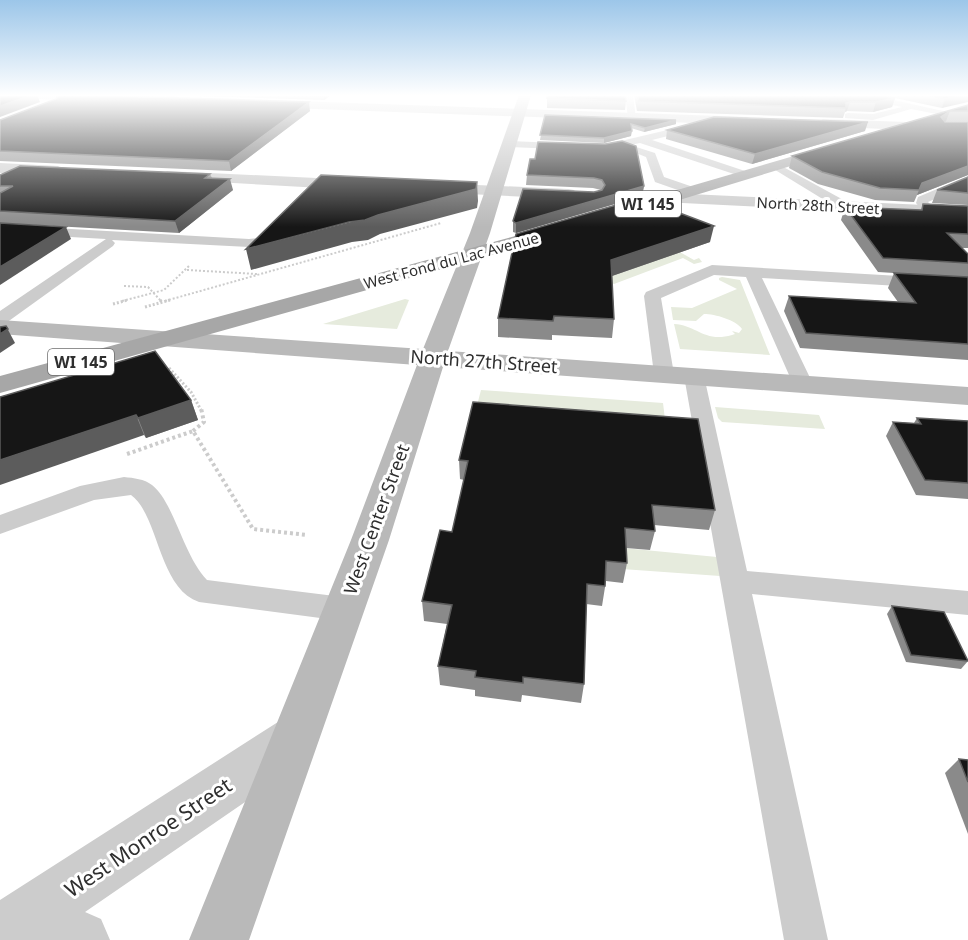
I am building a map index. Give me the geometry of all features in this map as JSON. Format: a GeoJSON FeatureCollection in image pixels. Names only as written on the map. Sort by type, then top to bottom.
{"type":"FeatureCollection","features":[{"type":"Feature","properties":{"kind":"main road","name":"WI 145"},"geometry":{"type":"LineString","coordinates":[[598,218],[844,145]]}},
{"type":"Feature","properties":{"kind":"main road","name":"West Fond du Lac Avenue"},"geometry":{"type":"LineString","coordinates":[[0,385],[577,225]]}},
{"type":"Feature","properties":{"kind":"street","name":"West Center Street"},"geometry":{"type":"LineString","coordinates":[[219,940],[343,609],[495,191],[512,139]]}},
{"type":"Feature","properties":{"kind":"street"},"geometry":{"type":"LineString","coordinates":[[0,168],[73,172]]}},
{"type":"Feature","properties":{"kind":"street"},"geometry":{"type":"LineString","coordinates":[[145,175],[369,185]]}},
{"type":"Feature","properties":{"kind":"street"},"geometry":{"type":"LineString","coordinates":[[414,187],[583,194]]}},
{"type":"Feature","properties":{"kind":"street","name":"North 28th Street"},"geometry":{"type":"LineString","coordinates":[[668,198],[968,212]]}},
{"type":"Feature","properties":{"kind":"street","name":"North 27th Street"},"geometry":{"type":"LineString","coordinates":[[0,327],[968,396]]}},
{"type":"Feature","properties":{"kind":"street","name":"West Monroe Street"},"geometry":{"type":"LineString","coordinates":[[6,931],[295,740]]}},
{"type":"Feature","properties":{"kind":"street"},"geometry":{"type":"LineString","coordinates":[[6,931],[80,940]]}},
{"type":"Feature","properties":{"kind":"lane"},"geometry":{"type":"LineString","coordinates":[[510,144],[603,148],[639,139],[747,174]]}},
{"type":"Feature","properties":{"kind":"lane"},"geometry":{"type":"LineString","coordinates":[[617,145],[651,155],[659,180],[692,191]]}},
{"type":"Feature","properties":{"kind":"lane"},"geometry":{"type":"LineString","coordinates":[[776,166],[844,206]]}},
{"type":"Feature","properties":{"kind":"lane"},"geometry":{"type":"LineString","coordinates":[[0,182],[25,170]]}},
{"type":"Feature","properties":{"kind":"lane"},"geometry":{"type":"LineString","coordinates":[[929,210],[922,200],[968,180]]}},
{"type":"Feature","properties":{"kind":"lane"},"geometry":{"type":"LineString","coordinates":[[310,198],[324,183]]}},
{"type":"Feature","properties":{"kind":"lane"},"geometry":{"type":"LineString","coordinates":[[0,230],[249,243],[269,241],[294,215]]}},
{"type":"Feature","properties":{"kind":"lane"},"geometry":{"type":"LineString","coordinates":[[0,319],[108,243]]}},
{"type":"Feature","properties":{"kind":"lane"},"geometry":{"type":"LineString","coordinates":[[664,374],[652,296],[712,270],[968,285]]}},
{"type":"Feature","properties":{"kind":"lane"},"geometry":{"type":"LineString","coordinates":[[752,273],[803,384]]}},
{"type":"Feature","properties":{"kind":"lane"},"geometry":{"type":"LineString","coordinates":[[694,376],[806,940]]}},
{"type":"Feature","properties":{"kind":"lane"},"geometry":{"type":"LineString","coordinates":[[0,525],[93,492],[125,485],[136,487],[149,496],[186,578],[199,590],[343,609]]}},
{"type":"Feature","properties":{"kind":"lane"},"geometry":{"type":"LineString","coordinates":[[735,581],[968,603]]}},
{"type":"Feature","properties":{"kind":"path"},"geometry":{"type":"LineString","coordinates":[[142,308],[441,223]]}},
{"type":"Feature","properties":{"kind":"path"},"geometry":{"type":"LineString","coordinates":[[111,304],[164,290],[193,263]]}},
{"type":"Feature","properties":{"kind":"path"},"geometry":{"type":"LineString","coordinates":[[186,270],[260,274]]}},
{"type":"Feature","properties":{"kind":"path"},"geometry":{"type":"LineString","coordinates":[[124,286],[148,287],[162,302]]}},
{"type":"Feature","properties":{"kind":"path"},"geometry":{"type":"LineString","coordinates":[[165,365],[186,385],[204,414],[204,422],[193,431]]}},
{"type":"Feature","properties":{"kind":"shaded area"},"geometry":{"type":"Polygon","coordinates":[[[678,251],[694,260],[699,258],[702,262],[694,264],[683,258],[614,284],[599,278],[624,272],[678,251]]]}},
{"type":"Feature","properties":{"kind":"shaded area"},"geometry":{"type":"Polygon","coordinates":[[[722,277],[740,280],[770,355],[680,349],[674,324],[714,337],[735,334],[732,331],[739,333],[742,329],[730,320],[709,314],[704,314],[696,321],[673,320],[671,307],[692,308],[737,289],[719,280],[722,277]]]}},
{"type":"Feature","properties":{"kind":"shaded area"},"geometry":{"type":"Polygon","coordinates":[[[405,299],[409,300],[397,329],[323,324],[405,299]]]}},
{"type":"Feature","properties":{"kind":"shaded area"},"geometry":{"type":"Polygon","coordinates":[[[481,390],[663,403],[667,436],[473,421],[481,390]]]}},
{"type":"Feature","properties":{"kind":"shaded area"},"geometry":{"type":"Polygon","coordinates":[[[715,407],[819,415],[825,429],[722,422],[718,418],[715,407]]]}},
{"type":"Feature","properties":{"kind":"shaded area"},"geometry":{"type":"Polygon","coordinates":[[[541,540],[717,557],[720,576],[622,569],[541,540]]]}},
{"type":"Feature","properties":{"kind":"building"},"geometry":{"type":"Polygon","coordinates":[[[0,139],[259,139],[229,161],[0,151],[0,139]]]}},
{"type":"Feature","properties":{"kind":"building"},"geometry":{"type":"Polygon","coordinates":[[[700,139],[808,139],[755,154],[700,139]]]}},
{"type":"Feature","properties":{"kind":"building"},"geometry":{"type":"Polygon","coordinates":[[[851,139],[968,139],[968,166],[922,183],[919,190],[880,188],[822,172],[792,156],[851,139]]]}},
{"type":"Feature","properties":{"kind":"building"},"geometry":{"type":"Polygon","coordinates":[[[622,141],[636,146],[644,186],[516,223],[513,221],[523,189],[594,192],[602,190],[605,185],[602,180],[594,178],[527,175],[530,159],[535,159],[538,142],[605,144],[622,141]]]}},
{"type":"Feature","properties":{"kind":"building"},"geometry":{"type":"Polygon","coordinates":[[[20,166],[210,174],[205,178],[230,179],[175,221],[0,211],[0,193],[13,186],[0,186],[0,175],[20,166]]]}},
{"type":"Feature","properties":{"kind":"building"},"geometry":{"type":"Polygon","coordinates":[[[321,175],[477,182],[476,189],[365,220],[349,222],[246,249],[321,175]]]}},
{"type":"Feature","properties":{"kind":"building"},"geometry":{"type":"Polygon","coordinates":[[[968,177],[968,193],[937,190],[968,177]]]}},
{"type":"Feature","properties":{"kind":"building"},"geometry":{"type":"Polygon","coordinates":[[[647,196],[648,201],[714,226],[611,260],[614,319],[554,316],[553,321],[498,318],[516,234],[647,196]]]}},
{"type":"Feature","properties":{"kind":"building"},"geometry":{"type":"Polygon","coordinates":[[[923,204],[968,206],[968,234],[947,233],[968,254],[968,263],[883,258],[845,207],[922,210],[923,204]]]}},
{"type":"Feature","properties":{"kind":"building"},"geometry":{"type":"Polygon","coordinates":[[[0,223],[66,227],[0,267],[0,223]]]}},
{"type":"Feature","properties":{"kind":"building"},"geometry":{"type":"Polygon","coordinates":[[[894,273],[968,277],[968,344],[806,333],[789,296],[916,303],[894,273]]]}},
{"type":"Feature","properties":{"kind":"building"},"geometry":{"type":"Polygon","coordinates":[[[6,326],[8,329],[0,334],[0,327],[6,326]]]}},
{"type":"Feature","properties":{"kind":"building"},"geometry":{"type":"Polygon","coordinates":[[[155,351],[191,400],[138,418],[136,415],[0,460],[0,397],[155,351]]]}},
{"type":"Feature","properties":{"kind":"building"},"geometry":{"type":"Polygon","coordinates":[[[473,402],[698,419],[715,510],[652,505],[655,531],[625,528],[627,563],[606,561],[605,586],[587,584],[584,684],[523,677],[523,683],[475,677],[476,671],[438,666],[452,605],[422,601],[440,530],[452,532],[468,461],[459,460],[473,402]]]}},
{"type":"Feature","properties":{"kind":"building"},"geometry":{"type":"Polygon","coordinates":[[[917,418],[968,421],[968,483],[925,480],[893,422],[921,424],[917,418]]]}},
{"type":"Feature","properties":{"kind":"building"},"geometry":{"type":"Polygon","coordinates":[[[892,606],[944,612],[968,661],[911,655],[892,606]]]}},
{"type":"Feature","properties":{"kind":"building"},"geometry":{"type":"Polygon","coordinates":[[[959,759],[968,760],[968,782],[959,759]]]}}]}
